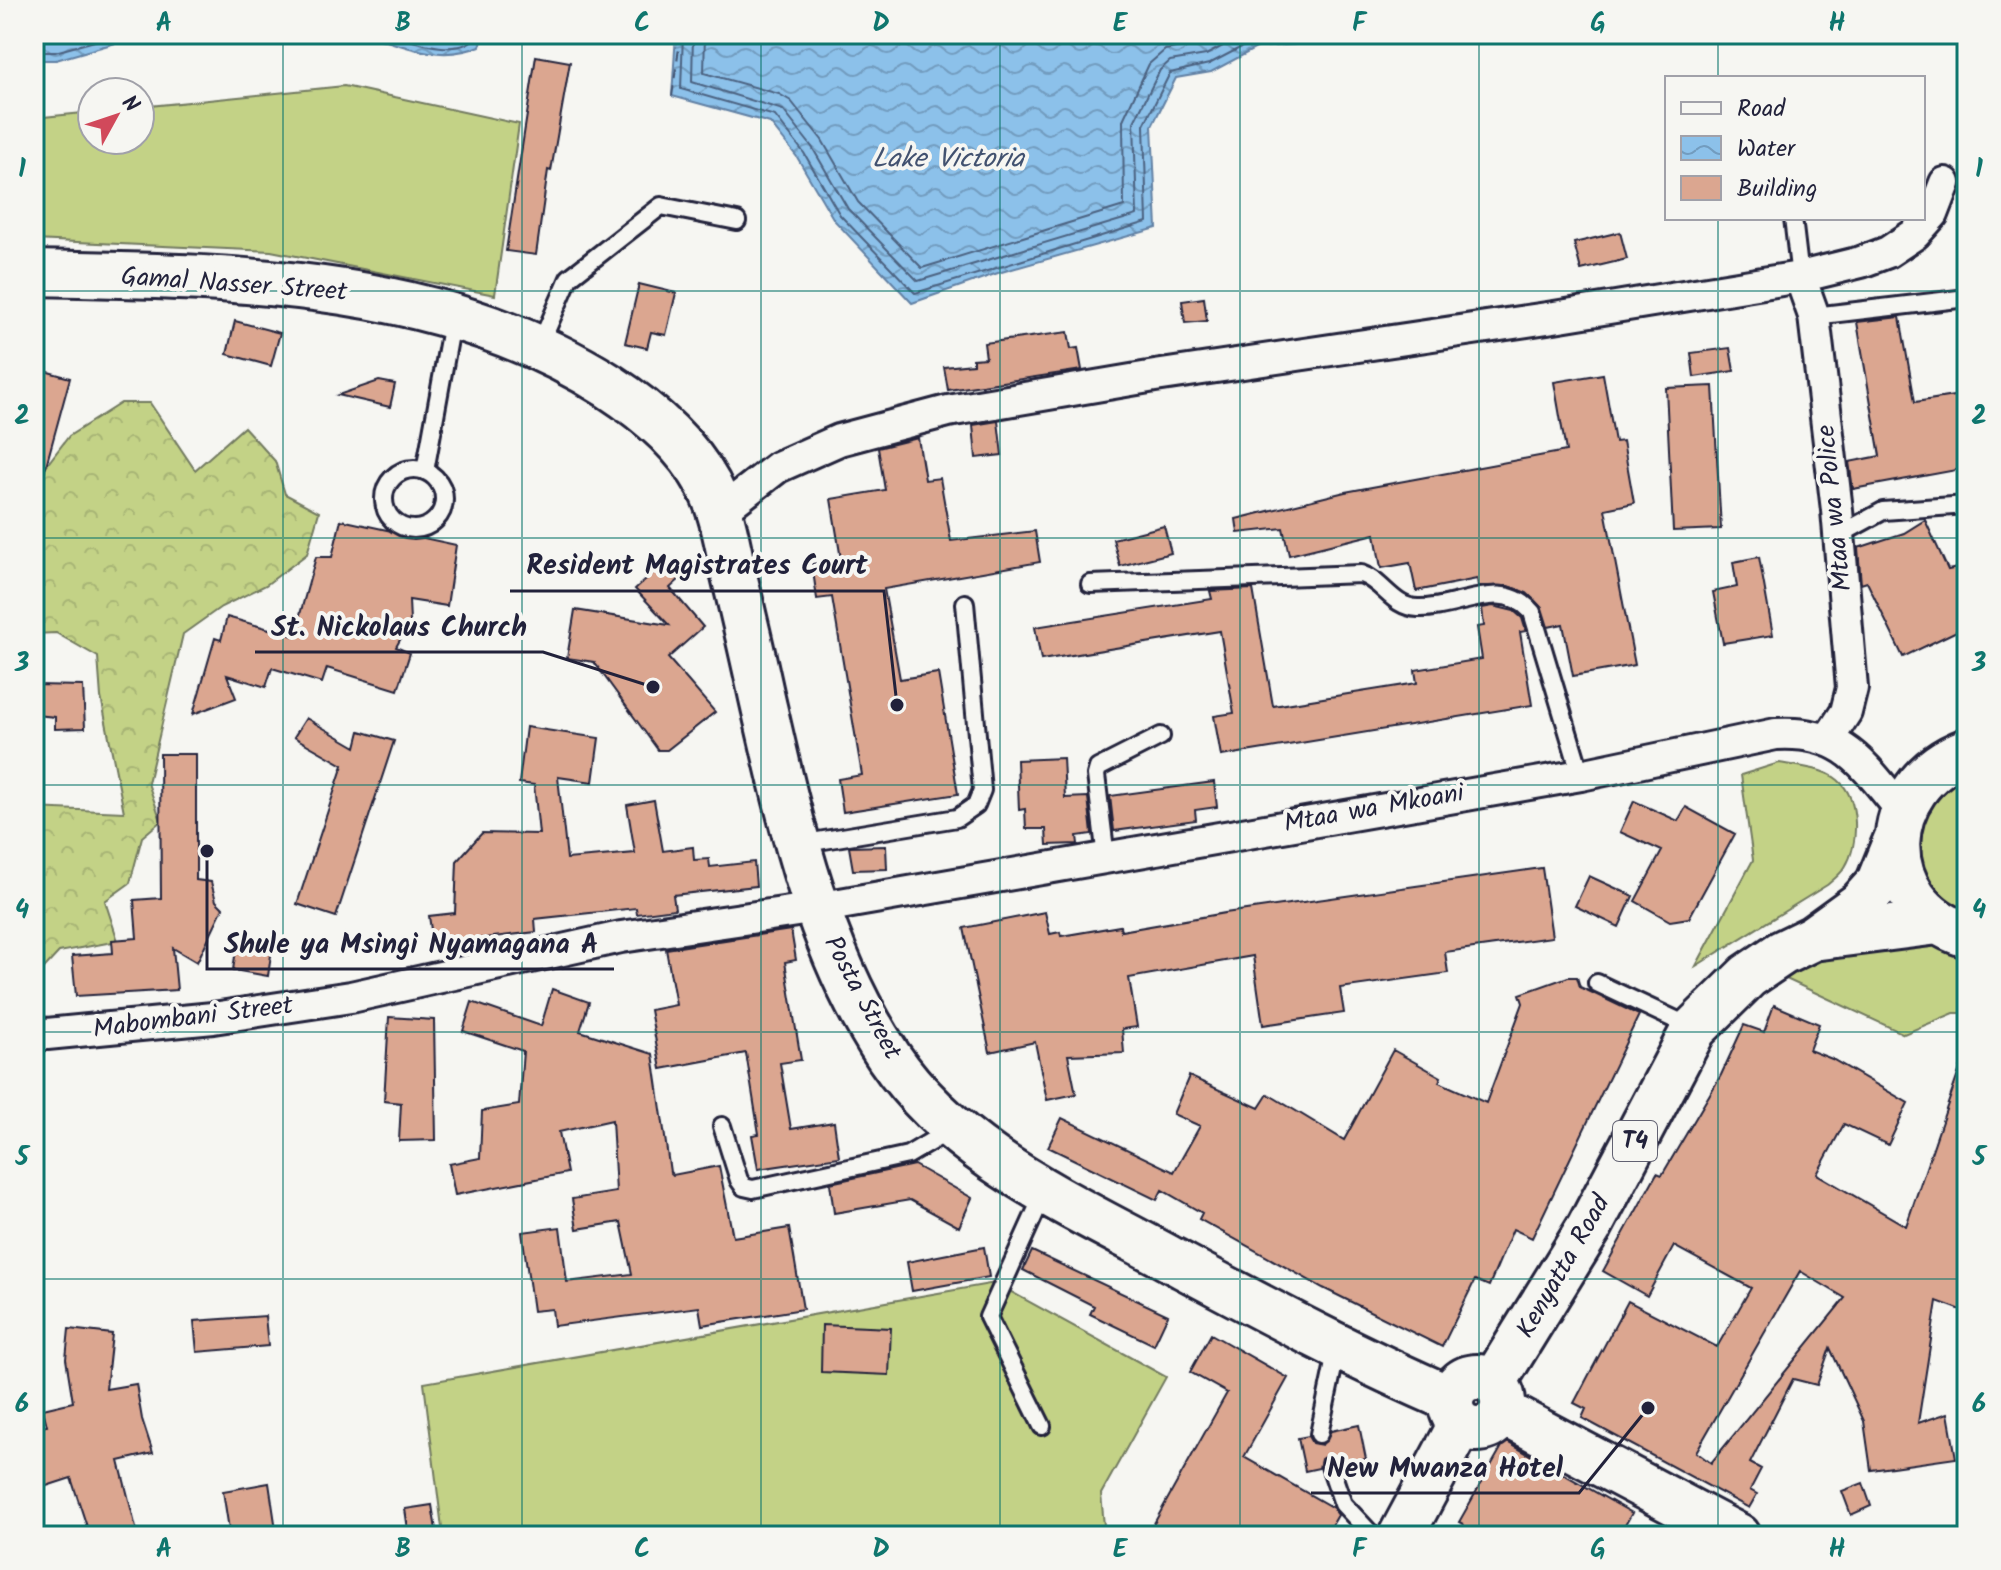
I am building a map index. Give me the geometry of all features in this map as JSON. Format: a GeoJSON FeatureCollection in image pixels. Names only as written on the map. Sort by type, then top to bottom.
{"type":"FeatureCollection","features":[{"type":"Feature","properties":{"kind":"main road","name":"Gamal Nasser Street"},"geometry":{"type":"LineString","coordinates":[[34,273],[295,285],[370,295],[453,316],[539,346],[620,393],[652,418],[681,448]]}},
{"type":"Feature","properties":{"kind":"main road","name":"Posta Street"},"geometry":{"type":"LineString","coordinates":[[681,448],[698,468],[720,512],[798,844],[817,908],[863,1011],[889,1057],[929,1108],[980,1151],[1044,1192],[1456,1411]]}},
{"type":"Feature","properties":{"kind":"main road","name":"Kenyatta Road"},"geometry":{"type":"LineString","coordinates":[[1498,1397],[1694,1029],[1748,976],[1782,953],[1813,938],[1860,904],[1878,884],[1918,782],[1943,760],[1967,751]]}},
{"type":"Feature","properties":{"kind":"main road"},"geometry":{"type":"LineString","coordinates":[[1899,826],[1900,867],[1914,898],[1959,932]]}},
{"type":"Feature","properties":{"kind":"main road","name":"Kenyatta Road"},"geometry":{"type":"LineString","coordinates":[[1813,938],[1959,932]]}},
{"type":"Feature","properties":{"kind":"main road"},"geometry":{"type":"LineString","coordinates":[[1401,1536],[1456,1411],[1478,1430],[1487,1428],[1498,1397],[1738,1536]]}},
{"type":"Feature","properties":{"kind":"street"},"geometry":{"type":"LineString","coordinates":[[720,512],[778,467],[839,440],[948,411],[1155,376],[1800,277],[1861,262],[1888,252],[1915,234],[1933,214],[1945,183]]}},
{"type":"Feature","properties":{"kind":"street","name":"Mtaa wa Police"},"geometry":{"type":"LineString","coordinates":[[1800,277],[1814,316],[1839,535],[1852,688],[1846,712],[1829,738]]}},
{"type":"Feature","properties":{"kind":"street","name":"Mtaa wa Mkoani"},"geometry":{"type":"LineString","coordinates":[[817,908],[1581,775],[1776,734],[1802,732],[1829,738]]}},
{"type":"Feature","properties":{"kind":"street"},"geometry":{"type":"LineString","coordinates":[[1829,738],[1848,751],[1899,826]]}},
{"type":"Feature","properties":{"kind":"street","name":"Mabombani Street"},"geometry":{"type":"LineString","coordinates":[[34,1032],[47,1034],[213,1018],[351,997],[621,937],[817,908]]}},
{"type":"Feature","properties":{"kind":"lane"},"geometry":{"type":"LineString","coordinates":[[539,346],[569,278],[661,206],[737,221]]}},
{"type":"Feature","properties":{"kind":"lane"},"geometry":{"type":"LineString","coordinates":[[1793,220],[1800,277]]}},
{"type":"Feature","properties":{"kind":"lane"},"geometry":{"type":"LineString","coordinates":[[1814,316],[1967,298]]}},
{"type":"Feature","properties":{"kind":"lane"},"geometry":{"type":"LineString","coordinates":[[425,471],[453,316]]}},
{"type":"Feature","properties":{"kind":"lane"},"geometry":{"type":"LineString","coordinates":[[1839,535],[1883,511],[1967,505]]}},
{"type":"Feature","properties":{"kind":"lane"},"geometry":{"type":"LineString","coordinates":[[1090,584],[1361,574],[1376,579],[1393,600],[1419,609],[1497,594],[1515,596],[1532,612],[1581,775]]}},
{"type":"Feature","properties":{"kind":"lane"},"geometry":{"type":"LineString","coordinates":[[798,844],[957,818],[976,805],[982,790],[965,603]]}},
{"type":"Feature","properties":{"kind":"lane"},"geometry":{"type":"LineString","coordinates":[[1106,858],[1096,775],[1098,768],[1161,736]]}},
{"type":"Feature","properties":{"kind":"lane"},"geometry":{"type":"LineString","coordinates":[[1597,983],[1694,1029]]}},
{"type":"Feature","properties":{"kind":"lane"},"geometry":{"type":"LineString","coordinates":[[722,1126],[739,1180],[744,1187],[753,1189],[908,1155],[954,1128]]}},
{"type":"Feature","properties":{"kind":"lane"},"geometry":{"type":"LineString","coordinates":[[1042,1426],[988,1317],[1044,1192]]}},
{"type":"Feature","properties":{"kind":"lane"},"geometry":{"type":"LineString","coordinates":[[1319,1434],[1337,1348]]}},
{"type":"Feature","properties":{"kind":"lane"},"geometry":{"type":"LineString","coordinates":[[1330,1466],[1343,1504],[1373,1536]]}},
{"type":"Feature","properties":{"kind":"green space"},"geometry":{"type":"Polygon","coordinates":[[[344,86],[519,124],[495,295],[271,251],[34,240],[34,118],[76,114],[76,156],[156,156],[156,105],[344,86]]]}},
{"type":"Feature","properties":{"kind":"green space"},"geometry":{"type":"Polygon","coordinates":[[[121,403],[150,403],[195,470],[244,427],[275,461],[285,494],[319,512],[307,554],[266,585],[221,607],[183,634],[148,783],[161,821],[142,837],[130,883],[105,901],[118,941],[59,952],[34,979],[34,808],[124,812],[101,697],[98,657],[56,633],[34,634],[34,466],[46,466],[69,436],[121,403]]]}},
{"type":"Feature","properties":{"kind":"green space"},"geometry":{"type":"Polygon","coordinates":[[[1779,763],[1825,773],[1845,788],[1854,810],[1855,822],[1850,858],[1827,885],[1696,966],[1753,860],[1741,775],[1779,763]]]}},
{"type":"Feature","properties":{"kind":"green space"},"geometry":{"type":"Polygon","coordinates":[[[1967,771],[1967,917],[1937,898],[1917,861],[1916,828],[1933,793],[1967,771]]]}},
{"type":"Feature","properties":{"kind":"green space"},"geometry":{"type":"Polygon","coordinates":[[[1930,940],[1967,959],[1967,1013],[1954,1013],[1904,1034],[1784,978],[1790,967],[1857,947],[1930,940]]]}},
{"type":"Feature","properties":{"kind":"green space"},"geometry":{"type":"Polygon","coordinates":[[[995,1283],[1166,1377],[1101,1494],[1105,1536],[443,1536],[424,1383],[995,1283]]]}},
{"type":"Feature","properties":{"kind":"water"},"geometry":{"type":"Polygon","coordinates":[[[34,34],[147,34],[56,60],[34,60],[34,34]]]}},
{"type":"Feature","properties":{"kind":"water"},"geometry":{"type":"Polygon","coordinates":[[[365,34],[485,34],[480,46],[465,51],[436,53],[408,48],[365,34]]]}},
{"type":"Feature","properties":{"kind":"water","name":"Lake Victoria"},"geometry":{"type":"Polygon","coordinates":[[[676,34],[1361,34],[1349,40],[1258,47],[1211,72],[1176,78],[1152,126],[1157,228],[998,273],[912,303],[834,220],[797,157],[770,123],[672,96],[676,34]]]}},
{"type":"Feature","properties":{"kind":"building"},"geometry":{"type":"Polygon","coordinates":[[[536,56],[570,62],[551,171],[548,170],[536,255],[506,251],[536,56]]]}},
{"type":"Feature","properties":{"kind":"building"},"geometry":{"type":"Polygon","coordinates":[[[1620,232],[1627,259],[1581,270],[1574,243],[1620,232]]]}},
{"type":"Feature","properties":{"kind":"building"},"geometry":{"type":"Polygon","coordinates":[[[639,284],[676,293],[666,335],[651,332],[647,348],[625,343],[639,284]]]}},
{"type":"Feature","properties":{"kind":"building"},"geometry":{"type":"Polygon","coordinates":[[[1204,298],[1207,321],[1185,323],[1182,301],[1204,298]]]}},
{"type":"Feature","properties":{"kind":"building"},"geometry":{"type":"Polygon","coordinates":[[[1900,317],[1915,402],[1967,394],[1967,468],[1853,489],[1849,462],[1880,456],[1857,322],[1900,317]]]}},
{"type":"Feature","properties":{"kind":"building"},"geometry":{"type":"Polygon","coordinates":[[[235,321],[280,333],[271,366],[227,354],[235,321]]]}},
{"type":"Feature","properties":{"kind":"building"},"geometry":{"type":"Polygon","coordinates":[[[1068,332],[1071,349],[1078,348],[1082,370],[948,390],[944,367],[973,364],[973,359],[986,358],[984,343],[1068,332]]]}},
{"type":"Feature","properties":{"kind":"building"},"geometry":{"type":"Polygon","coordinates":[[[1730,348],[1734,371],[1694,377],[1691,353],[1730,348]]]}},
{"type":"Feature","properties":{"kind":"building"},"geometry":{"type":"Polygon","coordinates":[[[41,370],[70,378],[41,484],[34,483],[34,395],[41,370]]]}},
{"type":"Feature","properties":{"kind":"building"},"geometry":{"type":"Polygon","coordinates":[[[1603,374],[1615,442],[1623,441],[1634,503],[1605,509],[1635,665],[1573,676],[1563,624],[1548,627],[1542,608],[1527,593],[1508,586],[1478,586],[1477,579],[1416,591],[1410,563],[1381,568],[1375,534],[1289,555],[1283,528],[1238,533],[1236,519],[1345,492],[1566,451],[1554,382],[1603,374]]]}},
{"type":"Feature","properties":{"kind":"building"},"geometry":{"type":"Polygon","coordinates":[[[379,381],[395,384],[390,407],[338,395],[379,381]]]}},
{"type":"Feature","properties":{"kind":"building"},"geometry":{"type":"Polygon","coordinates":[[[1713,386],[1721,529],[1673,531],[1666,388],[1713,386]]]}},
{"type":"Feature","properties":{"kind":"building"},"geometry":{"type":"Polygon","coordinates":[[[998,421],[1002,455],[976,458],[973,425],[998,421]]]}},
{"type":"Feature","properties":{"kind":"building"},"geometry":{"type":"Polygon","coordinates":[[[918,438],[925,480],[940,478],[951,541],[1035,531],[1040,562],[884,589],[900,679],[938,673],[958,794],[843,812],[838,779],[862,775],[832,597],[817,599],[812,564],[841,559],[831,499],[885,490],[878,448],[918,438]]]}},
{"type":"Feature","properties":{"kind":"building"},"geometry":{"type":"Polygon","coordinates":[[[341,520],[456,545],[447,606],[409,600],[410,622],[396,647],[410,653],[398,690],[327,668],[322,683],[272,668],[266,687],[227,675],[236,698],[193,714],[215,638],[221,640],[227,617],[294,636],[316,557],[332,557],[341,520]]]}},
{"type":"Feature","properties":{"kind":"building"},"geometry":{"type":"Polygon","coordinates":[[[1925,520],[1948,570],[1967,566],[1967,626],[1903,657],[1867,582],[1861,584],[1858,548],[1904,533],[1925,520]]]}},
{"type":"Feature","properties":{"kind":"building"},"geometry":{"type":"Polygon","coordinates":[[[1164,526],[1171,553],[1120,566],[1113,539],[1164,526]]]}},
{"type":"Feature","properties":{"kind":"building"},"geometry":{"type":"Polygon","coordinates":[[[1759,557],[1773,635],[1723,643],[1713,592],[1737,587],[1733,562],[1759,557]]]}},
{"type":"Feature","properties":{"kind":"building"},"geometry":{"type":"Polygon","coordinates":[[[667,560],[682,577],[670,588],[703,627],[668,658],[715,712],[667,750],[658,750],[594,662],[567,658],[575,610],[669,625],[635,589],[667,560]]]}},
{"type":"Feature","properties":{"kind":"building"},"geometry":{"type":"Polygon","coordinates":[[[1253,589],[1273,706],[1417,683],[1415,670],[1482,659],[1477,627],[1484,626],[1482,608],[1493,606],[1514,611],[1522,618],[1526,631],[1520,632],[1532,705],[1221,756],[1214,716],[1234,713],[1220,631],[1041,660],[1035,627],[1212,599],[1210,591],[1253,589]]]}},
{"type":"Feature","properties":{"kind":"building"},"geometry":{"type":"Polygon","coordinates":[[[36,685],[83,686],[85,728],[55,729],[55,717],[36,715],[36,685]]]}},
{"type":"Feature","properties":{"kind":"building"},"geometry":{"type":"Polygon","coordinates":[[[306,718],[356,747],[360,731],[394,741],[336,917],[297,904],[343,765],[294,737],[306,718]]]}},
{"type":"Feature","properties":{"kind":"building"},"geometry":{"type":"Polygon","coordinates":[[[526,727],[599,738],[593,782],[558,777],[567,859],[635,853],[627,805],[654,800],[663,851],[693,847],[694,860],[709,859],[710,867],[754,862],[756,886],[673,895],[675,909],[637,914],[636,908],[535,919],[536,932],[433,944],[429,916],[455,913],[457,861],[482,833],[539,834],[534,785],[519,783],[526,727]]]}},
{"type":"Feature","properties":{"kind":"building"},"geometry":{"type":"Polygon","coordinates":[[[160,754],[196,754],[196,880],[211,882],[216,901],[223,908],[197,962],[173,948],[177,990],[76,996],[72,956],[113,953],[112,940],[137,938],[134,900],[161,898],[160,754]]]}},
{"type":"Feature","properties":{"kind":"building"},"geometry":{"type":"Polygon","coordinates":[[[1063,758],[1065,798],[1088,797],[1092,834],[1077,836],[1078,844],[1047,845],[1046,829],[1026,829],[1025,809],[1019,810],[1017,760],[1063,758]]]}},
{"type":"Feature","properties":{"kind":"building"},"geometry":{"type":"Polygon","coordinates":[[[1214,782],[1217,807],[1195,810],[1196,820],[1114,831],[1110,796],[1214,782]]]}},
{"type":"Feature","properties":{"kind":"building"},"geometry":{"type":"Polygon","coordinates":[[[1634,801],[1678,821],[1686,807],[1735,834],[1689,918],[1670,921],[1635,901],[1662,851],[1620,832],[1634,801]]]}},
{"type":"Feature","properties":{"kind":"building"},"geometry":{"type":"Polygon","coordinates":[[[886,846],[887,869],[853,870],[849,847],[886,846]]]}},
{"type":"Feature","properties":{"kind":"building"},"geometry":{"type":"Polygon","coordinates":[[[1542,868],[1552,937],[1445,952],[1448,973],[1340,988],[1344,1013],[1263,1025],[1253,956],[1129,978],[1137,1027],[1122,1029],[1124,1053],[1068,1055],[1076,1094],[1047,1100],[1035,1042],[990,1052],[964,928],[1045,912],[1050,934],[1060,932],[1061,936],[1120,926],[1121,931],[1225,913],[1542,868]]]}},
{"type":"Feature","properties":{"kind":"building"},"geometry":{"type":"Polygon","coordinates":[[[1589,876],[1633,896],[1619,927],[1575,906],[1589,876]]]}},
{"type":"Feature","properties":{"kind":"building"},"geometry":{"type":"Polygon","coordinates":[[[791,930],[796,960],[785,962],[801,1060],[780,1063],[791,1129],[834,1122],[839,1157],[758,1169],[752,1135],[759,1134],[746,1053],[661,1069],[650,1010],[676,1005],[666,949],[791,930]]]}},
{"type":"Feature","properties":{"kind":"building"},"geometry":{"type":"Polygon","coordinates":[[[238,936],[273,941],[268,976],[233,970],[238,936]]]}},
{"type":"Feature","properties":{"kind":"building"},"geometry":{"type":"Polygon","coordinates":[[[1568,977],[1577,977],[1580,987],[1639,1015],[1532,1238],[1513,1229],[1489,1286],[1475,1280],[1442,1347],[1323,1288],[1199,1219],[1202,1213],[1162,1190],[1157,1200],[1048,1147],[1062,1118],[1174,1172],[1200,1126],[1173,1114],[1189,1076],[1259,1108],[1268,1094],[1344,1140],[1393,1050],[1441,1077],[1439,1082],[1486,1103],[1523,1003],[1520,994],[1568,977]]]}},
{"type":"Feature","properties":{"kind":"building"},"geometry":{"type":"Polygon","coordinates":[[[552,989],[589,1002],[580,1031],[653,1054],[670,1172],[673,1175],[719,1166],[733,1237],[789,1228],[803,1309],[702,1325],[699,1307],[554,1326],[552,1309],[533,1311],[522,1232],[560,1227],[567,1282],[632,1274],[621,1222],[577,1229],[572,1199],[616,1192],[612,1120],[559,1132],[567,1173],[455,1195],[449,1164],[480,1158],[482,1111],[519,1105],[523,1051],[463,1031],[472,1002],[541,1026],[552,989]]]}},
{"type":"Feature","properties":{"kind":"building"},"geometry":{"type":"Polygon","coordinates":[[[1774,1005],[1819,1024],[1809,1050],[1832,1059],[1908,1103],[1888,1145],[1844,1124],[1817,1174],[1906,1226],[1963,1060],[1967,1061],[1967,1312],[1937,1301],[1918,1423],[1948,1413],[1956,1458],[1871,1470],[1864,1421],[1830,1348],[1817,1385],[1793,1379],[1750,1463],[1761,1469],[1750,1490],[1757,1494],[1749,1508],[1582,1418],[1586,1409],[1574,1403],[1628,1301],[1717,1347],[1751,1288],[1674,1246],[1647,1296],[1603,1271],[1657,1173],[1662,1175],[1721,1075],[1744,1025],[1764,1032],[1774,1005]],[[1800,1271],[1696,1452],[1711,1463],[1845,1298],[1800,1271]]]}},
{"type":"Feature","properties":{"kind":"building"},"geometry":{"type":"Polygon","coordinates":[[[389,1017],[434,1020],[436,1140],[399,1141],[401,1103],[384,1101],[389,1017]]]}},
{"type":"Feature","properties":{"kind":"building"},"geometry":{"type":"Polygon","coordinates":[[[914,1165],[972,1198],[959,1227],[910,1200],[834,1213],[830,1183],[914,1165]]]}},
{"type":"Feature","properties":{"kind":"building"},"geometry":{"type":"Polygon","coordinates":[[[984,1247],[989,1277],[912,1291],[907,1262],[984,1247]]]}},
{"type":"Feature","properties":{"kind":"building"},"geometry":{"type":"Polygon","coordinates":[[[1032,1251],[1168,1315],[1154,1345],[1090,1314],[1094,1306],[1023,1270],[1032,1251]]]}},
{"type":"Feature","properties":{"kind":"building"},"geometry":{"type":"Polygon","coordinates":[[[265,1316],[268,1346],[197,1352],[194,1321],[265,1316]]]}},
{"type":"Feature","properties":{"kind":"building"},"geometry":{"type":"Polygon","coordinates":[[[822,1325],[891,1328],[889,1375],[821,1372],[822,1325]]]}},
{"type":"Feature","properties":{"kind":"building"},"geometry":{"type":"Polygon","coordinates":[[[69,1329],[112,1334],[106,1389],[136,1384],[142,1419],[153,1453],[119,1461],[138,1536],[90,1536],[71,1478],[34,1490],[34,1428],[47,1426],[43,1409],[73,1402],[66,1359],[69,1329]]]}},
{"type":"Feature","properties":{"kind":"building"},"geometry":{"type":"Polygon","coordinates":[[[1211,1334],[1288,1378],[1244,1457],[1333,1508],[1338,1515],[1326,1536],[1147,1536],[1227,1393],[1190,1372],[1211,1334]]]}},
{"type":"Feature","properties":{"kind":"building"},"geometry":{"type":"Polygon","coordinates":[[[1359,1425],[1366,1459],[1341,1464],[1337,1457],[1327,1455],[1321,1459],[1319,1468],[1305,1471],[1298,1438],[1308,1436],[1312,1443],[1322,1445],[1331,1431],[1359,1425]]]}},
{"type":"Feature","properties":{"kind":"building"},"geometry":{"type":"Polygon","coordinates":[[[1505,1441],[1632,1513],[1619,1536],[1456,1536],[1463,1524],[1459,1522],[1505,1441]]]}},
{"type":"Feature","properties":{"kind":"building"},"geometry":{"type":"Polygon","coordinates":[[[269,1483],[277,1536],[230,1536],[223,1491],[269,1483]]]}},
{"type":"Feature","properties":{"kind":"building"},"geometry":{"type":"Polygon","coordinates":[[[1863,1483],[1871,1506],[1851,1515],[1842,1491],[1863,1483]]]}},
{"type":"Feature","properties":{"kind":"building"},"geometry":{"type":"Polygon","coordinates":[[[432,1505],[437,1536],[409,1536],[405,1509],[432,1505]]]}},
{"type":"Feature","properties":{"kind":"ferry route"},"geometry":{"type":"LineString","coordinates":[[672,96],[681,34]]}},
{"type":"Feature","properties":{"kind":"place","name":"St. Nickolaus Church"},"geometry":{"type":"Point","coordinates":[653,687]}},
{"type":"Feature","properties":{"kind":"place","name":"Resident Magistrates Court"},"geometry":{"type":"Point","coordinates":[897,705]}},
{"type":"Feature","properties":{"kind":"place","name":"Shule ya Msingi Nyamagana A"},"geometry":{"type":"Point","coordinates":[207,851]}},
{"type":"Feature","properties":{"kind":"place","name":"New Mwanza Hotel"},"geometry":{"type":"Point","coordinates":[1648,1408]}}]}
